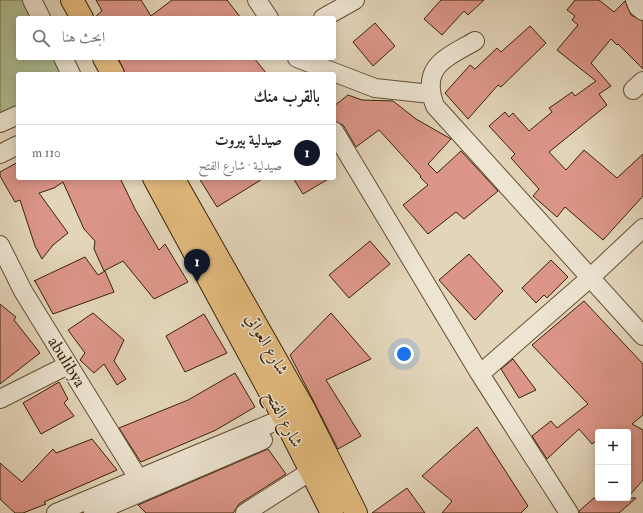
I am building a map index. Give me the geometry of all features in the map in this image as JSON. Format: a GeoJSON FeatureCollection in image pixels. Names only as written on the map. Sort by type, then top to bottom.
{"type":"FeatureCollection","features":[{"type":"Feature","properties":{"kind":"main road"},"geometry":{"type":"LineString","coordinates":[[59,0],[68,16]]}},
{"type":"Feature","properties":{"kind":"main road"},"geometry":{"type":"LineString","coordinates":[[72,0],[81,16]]}},
{"type":"Feature","properties":{"kind":"main road"},"geometry":{"type":"LineString","coordinates":[[91,60],[97,72]]}},
{"type":"Feature","properties":{"kind":"main road"},"geometry":{"type":"LineString","coordinates":[[105,60],[112,72]]}},
{"type":"Feature","properties":{"kind":"main road","name":"شارع الفتح"},"geometry":{"type":"LineString","coordinates":[[155,180],[287,423],[332,513]]}},
{"type":"Feature","properties":{"kind":"main road","name":"شارع العواتي"},"geometry":{"type":"LineString","coordinates":[[174,180],[307,415],[356,513]]}},
{"type":"Feature","properties":{"kind":"street"},"geometry":{"type":"LineString","coordinates":[[32,0],[40,16]]}},
{"type":"Feature","properties":{"kind":"street"},"geometry":{"type":"LineString","coordinates":[[257,0],[268,16]]}},
{"type":"Feature","properties":{"kind":"street"},"geometry":{"type":"LineString","coordinates":[[327,16],[355,0]]}},
{"type":"Feature","properties":{"kind":"street"},"geometry":{"type":"LineString","coordinates":[[635,0],[638,7],[643,11]]}},
{"type":"Feature","properties":{"kind":"street"},"geometry":{"type":"LineString","coordinates":[[475,41],[438,64],[432,73],[430,84],[431,94],[435,106],[643,336]]}},
{"type":"Feature","properties":{"kind":"street"},"geometry":{"type":"LineString","coordinates":[[64,60],[70,72]]}},
{"type":"Feature","properties":{"kind":"street"},"geometry":{"type":"LineString","coordinates":[[297,60],[301,72]]}},
{"type":"Feature","properties":{"kind":"street"},"geometry":{"type":"LineString","coordinates":[[301,60],[333,72]]}},
{"type":"Feature","properties":{"kind":"street"},"geometry":{"type":"LineString","coordinates":[[336,73],[375,88],[431,94]]}},
{"type":"Feature","properties":{"kind":"street"},"geometry":{"type":"LineString","coordinates":[[0,140],[8,121]]}},
{"type":"Feature","properties":{"kind":"street"},"geometry":{"type":"LineString","coordinates":[[336,134],[480,374],[569,513]]}},
{"type":"Feature","properties":{"kind":"street"},"geometry":{"type":"LineString","coordinates":[[0,154],[16,146]]}},
{"type":"Feature","properties":{"kind":"street"},"geometry":{"type":"LineString","coordinates":[[480,374],[591,277],[643,228]]}},
{"type":"Feature","properties":{"kind":"street","name":"abulibya"},"geometry":{"type":"LineString","coordinates":[[0,245],[23,291],[138,478]]}},
{"type":"Feature","properties":{"kind":"street"},"geometry":{"type":"LineString","coordinates":[[0,399],[68,365]]}},
{"type":"Feature","properties":{"kind":"street"},"geometry":{"type":"LineString","coordinates":[[56,513],[138,478],[307,415]]}},
{"type":"Feature","properties":{"kind":"street"},"geometry":{"type":"LineString","coordinates":[[93,513],[127,507],[287,423]]}},
{"type":"Feature","properties":{"kind":"street"},"geometry":{"type":"LineString","coordinates":[[245,513],[310,471]]}},
{"type":"Feature","properties":{"kind":"green space"},"geometry":{"type":"Polygon","coordinates":[[[0,0],[38,0],[47,16],[16,16],[16,60],[71,60],[77,72],[16,72],[16,107],[0,114],[0,0]]]}},
{"type":"Feature","properties":{"kind":"building"},"geometry":{"type":"Polygon","coordinates":[[[96,0],[141,0],[151,16],[96,16],[102,11],[96,0]]]}},
{"type":"Feature","properties":{"kind":"building"},"geometry":{"type":"Polygon","coordinates":[[[172,0],[227,0],[239,16],[151,16],[172,0]]]}},
{"type":"Feature","properties":{"kind":"building"},"geometry":{"type":"Polygon","coordinates":[[[441,0],[484,0],[468,15],[464,11],[442,35],[424,19],[441,0]]]}},
{"type":"Feature","properties":{"kind":"building"},"geometry":{"type":"Polygon","coordinates":[[[575,0],[599,0],[614,12],[625,1],[631,15],[643,21],[643,69],[611,39],[591,63],[611,86],[599,94],[607,105],[549,152],[566,170],[584,150],[617,178],[643,154],[643,196],[603,240],[565,207],[557,217],[533,196],[539,189],[511,158],[515,154],[489,126],[505,112],[509,117],[513,113],[529,131],[552,112],[549,108],[572,92],[575,96],[596,81],[557,50],[578,25],[572,20],[575,16],[567,10],[575,0]]]}},
{"type":"Feature","properties":{"kind":"building"},"geometry":{"type":"Polygon","coordinates":[[[375,23],[395,46],[373,66],[353,42],[375,23]]]}},
{"type":"Feature","properties":{"kind":"building"},"geometry":{"type":"Polygon","coordinates":[[[530,26],[546,43],[501,87],[498,85],[468,119],[445,93],[470,65],[475,69],[497,48],[501,52],[530,26]]]}},
{"type":"Feature","properties":{"kind":"building"},"geometry":{"type":"Polygon","coordinates":[[[119,60],[256,60],[265,72],[124,72],[119,60]]]}},
{"type":"Feature","properties":{"kind":"building"},"geometry":{"type":"Polygon","coordinates":[[[348,95],[362,100],[393,101],[416,119],[451,139],[428,164],[437,173],[461,151],[498,191],[464,219],[456,212],[428,234],[403,205],[428,185],[379,130],[356,147],[343,125],[336,122],[336,104],[348,95]]]}},
{"type":"Feature","properties":{"kind":"building"},"geometry":{"type":"Polygon","coordinates":[[[16,163],[16,180],[121,180],[135,209],[159,250],[165,244],[188,282],[154,299],[123,261],[104,271],[94,249],[95,241],[84,229],[63,182],[54,188],[39,193],[68,233],[53,245],[42,259],[35,246],[20,200],[15,202],[0,176],[0,172],[16,163]]]}},
{"type":"Feature","properties":{"kind":"building"},"geometry":{"type":"Polygon","coordinates":[[[200,180],[261,180],[217,207],[200,180]]]}},
{"type":"Feature","properties":{"kind":"building"},"geometry":{"type":"Polygon","coordinates":[[[294,180],[327,180],[303,194],[294,180]]]}},
{"type":"Feature","properties":{"kind":"building"},"geometry":{"type":"Polygon","coordinates":[[[370,241],[390,264],[349,298],[329,275],[370,241]]]}},
{"type":"Feature","properties":{"kind":"building"},"geometry":{"type":"Polygon","coordinates":[[[469,254],[503,291],[475,320],[439,280],[469,254]]]}},
{"type":"Feature","properties":{"kind":"building"},"geometry":{"type":"Polygon","coordinates":[[[85,257],[98,275],[105,271],[114,292],[53,314],[34,281],[85,257]]]}},
{"type":"Feature","properties":{"kind":"building"},"geometry":{"type":"Polygon","coordinates":[[[551,260],[568,277],[547,298],[544,295],[536,303],[522,288],[551,260]]]}},
{"type":"Feature","properties":{"kind":"building"},"geometry":{"type":"Polygon","coordinates":[[[584,301],[643,364],[643,415],[632,424],[643,430],[643,480],[631,494],[631,429],[595,429],[595,442],[592,444],[579,429],[547,459],[532,436],[551,421],[557,428],[588,404],[532,345],[584,301]]]}},
{"type":"Feature","properties":{"kind":"building"},"geometry":{"type":"Polygon","coordinates":[[[0,304],[16,317],[14,320],[40,353],[0,384],[0,304]]]}},
{"type":"Feature","properties":{"kind":"building"},"geometry":{"type":"Polygon","coordinates":[[[93,313],[124,340],[114,361],[126,379],[117,385],[104,364],[94,373],[80,360],[85,353],[68,330],[93,313]]]}},
{"type":"Feature","properties":{"kind":"building"},"geometry":{"type":"Polygon","coordinates":[[[331,313],[371,359],[326,380],[361,436],[338,449],[290,355],[331,313]]]}},
{"type":"Feature","properties":{"kind":"building"},"geometry":{"type":"Polygon","coordinates":[[[204,314],[227,353],[185,372],[166,336],[204,314]]]}},
{"type":"Feature","properties":{"kind":"building"},"geometry":{"type":"Polygon","coordinates":[[[513,359],[536,390],[519,398],[501,369],[513,359]]]}},
{"type":"Feature","properties":{"kind":"building"},"geometry":{"type":"Polygon","coordinates":[[[235,373],[255,407],[216,430],[141,462],[140,461],[119,428],[188,400],[235,373]]]}},
{"type":"Feature","properties":{"kind":"building"},"geometry":{"type":"Polygon","coordinates":[[[59,382],[68,399],[64,403],[74,416],[41,434],[23,403],[59,382]]]}},
{"type":"Feature","properties":{"kind":"building"},"geometry":{"type":"Polygon","coordinates":[[[477,427],[528,506],[521,513],[442,513],[452,501],[422,476],[477,427]]]}},
{"type":"Feature","properties":{"kind":"building"},"geometry":{"type":"Polygon","coordinates":[[[92,439],[117,470],[44,502],[46,504],[23,513],[15,513],[0,499],[0,463],[22,482],[53,449],[56,453],[92,439]]]}},
{"type":"Feature","properties":{"kind":"building"},"geometry":{"type":"Polygon","coordinates":[[[268,449],[286,474],[239,504],[233,513],[146,513],[138,505],[268,449]]]}},
{"type":"Feature","properties":{"kind":"building"},"geometry":{"type":"Polygon","coordinates":[[[407,488],[425,513],[372,513],[407,488]]]}},
{"type":"Feature","properties":{"kind":"building"},"geometry":{"type":"Polygon","coordinates":[[[594,498],[595,501],[631,501],[631,498],[636,498],[619,513],[579,513],[579,511],[594,498]]]}},
{"type":"Feature","properties":{"kind":"place","name":"صيدلية بيروت"},"geometry":{"type":"Point","coordinates":[197,282]}}]}
